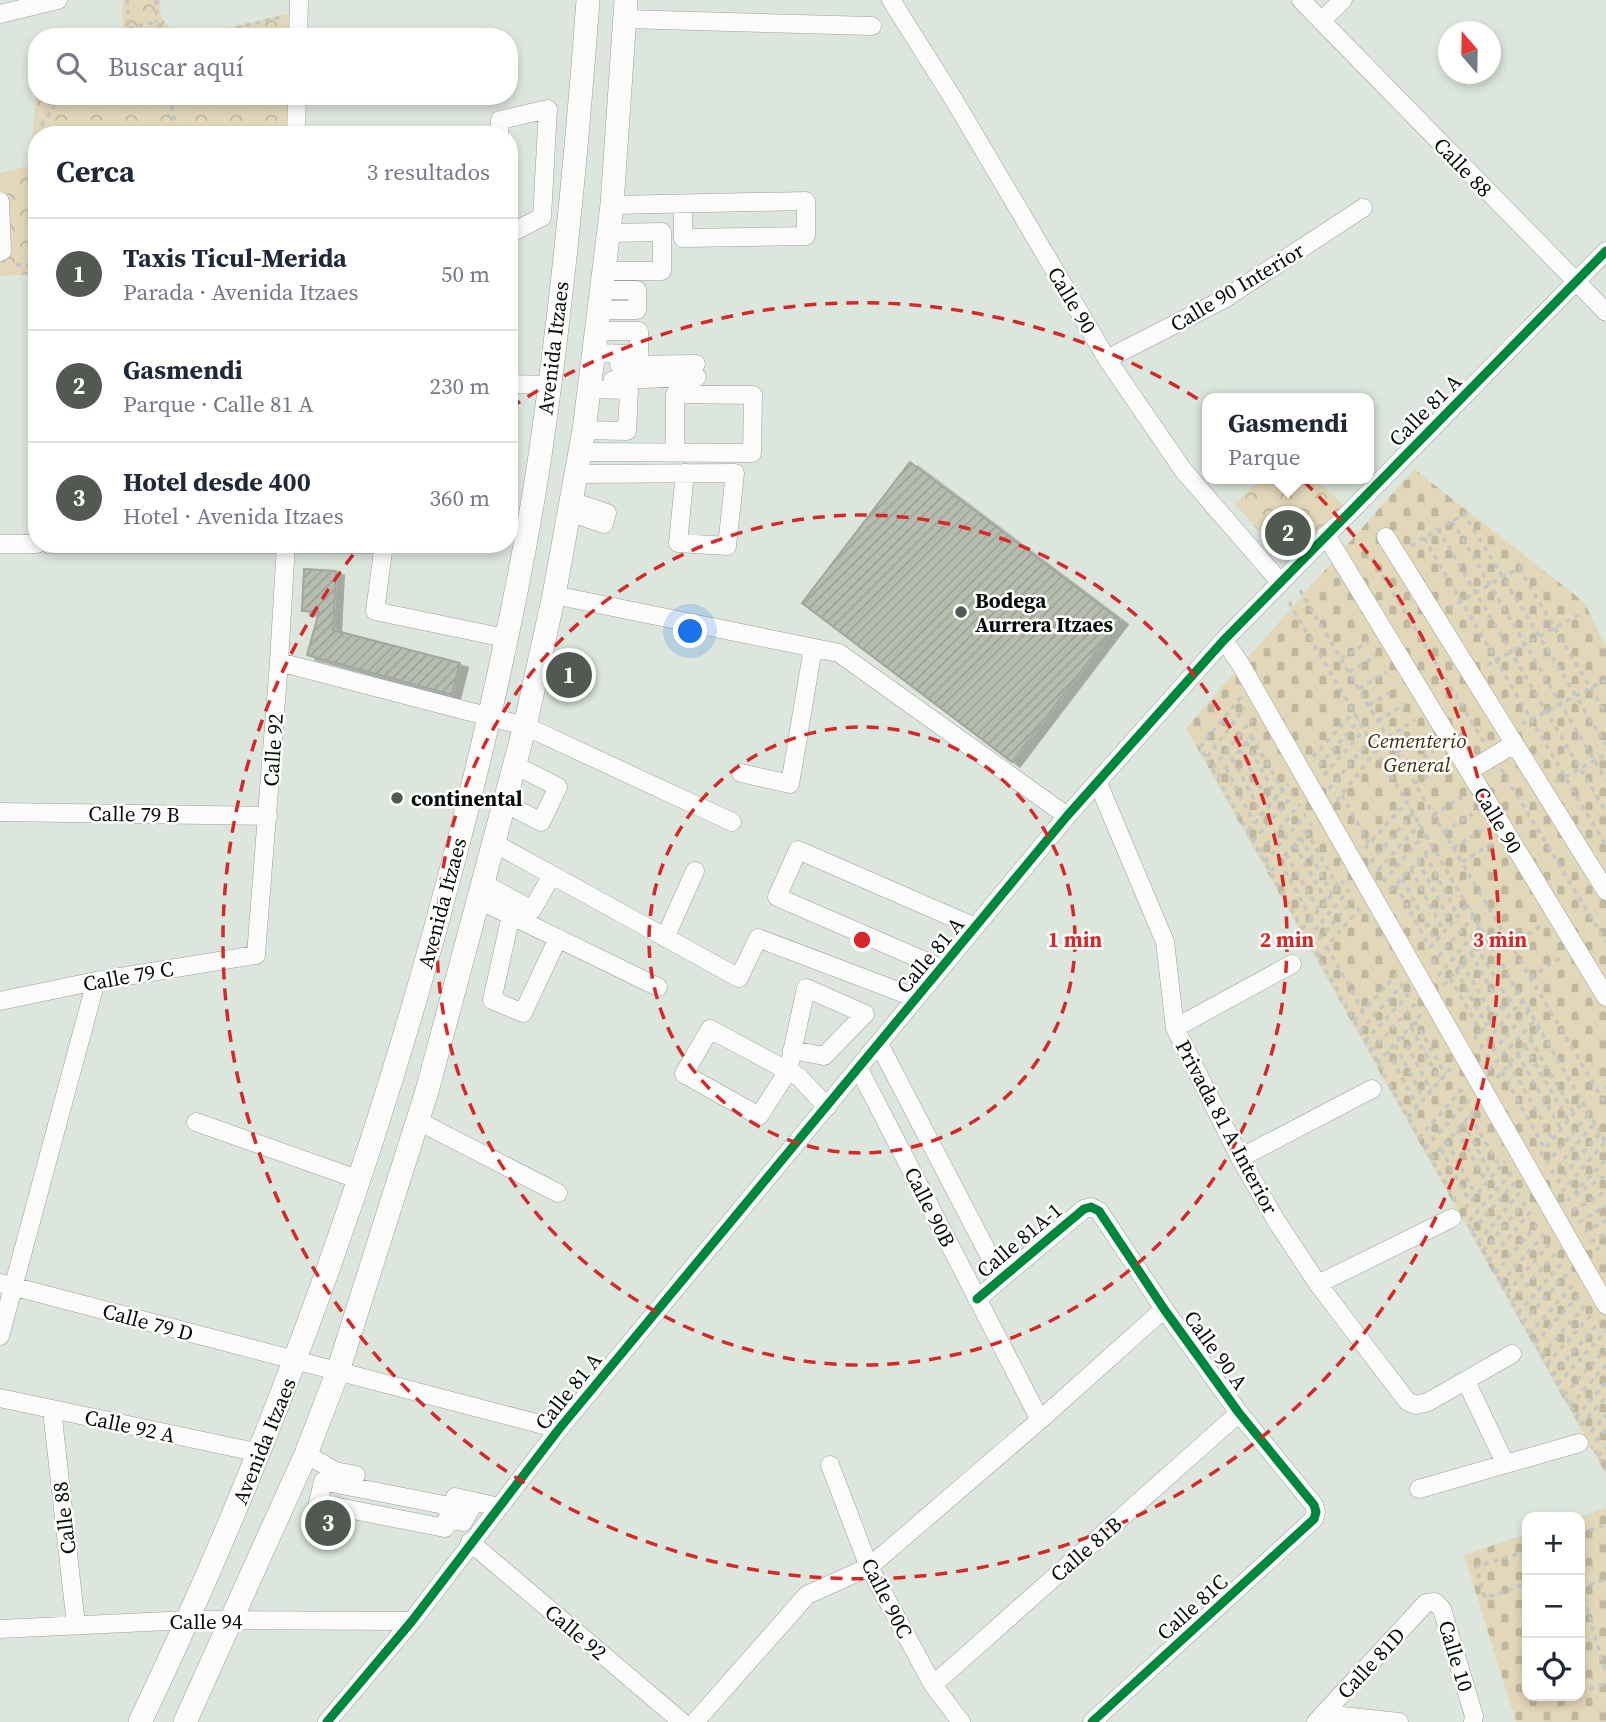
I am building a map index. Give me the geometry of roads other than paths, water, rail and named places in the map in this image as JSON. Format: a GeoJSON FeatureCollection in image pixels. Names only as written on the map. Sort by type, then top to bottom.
{"type":"FeatureCollection","features":[{"type":"Feature","properties":{"kind":"main road","name":"Avenida Itzaes"},"geometry":{"type":"LineString","coordinates":[[518,538],[539,458],[549,385],[578,134],[587,0]]}},
{"type":"Feature","properties":{"kind":"main road","name":"Avenida Itzaes"},"geometry":{"type":"LineString","coordinates":[[186,1722],[306,1454],[338,1371],[427,1091],[525,726],[554,595],[584,430],[612,205],[625,9]]}},
{"type":"Feature","properties":{"kind":"main road"},"geometry":{"type":"LineString","coordinates":[[578,134],[616,138]]}},
{"type":"Feature","properties":{"kind":"main road"},"geometry":{"type":"LineString","coordinates":[[539,458],[578,464]]}},
{"type":"Feature","properties":{"kind":"main road","name":"Avenida Itzaes"},"geometry":{"type":"LineString","coordinates":[[140,1722],[189,1620],[297,1360],[392,1081],[433,940],[490,719],[505,638],[516,553]]}},
{"type":"Feature","properties":{"kind":"main road"},"geometry":{"type":"LineString","coordinates":[[392,1081],[427,1091]]}},
{"type":"Feature","properties":{"kind":"street"},"geometry":{"type":"LineString","coordinates":[[0,14],[58,0]]}},
{"type":"Feature","properties":{"kind":"street","name":"Calle 90"},"geometry":{"type":"LineString","coordinates":[[891,0],[954,100],[1107,359],[1183,470],[1280,582]]}},
{"type":"Feature","properties":{"kind":"street","name":"Calle 88"},"geometry":{"type":"LineString","coordinates":[[1301,0],[1606,312]]}},
{"type":"Feature","properties":{"kind":"street"},"geometry":{"type":"LineString","coordinates":[[1321,21],[1343,0]]}},
{"type":"Feature","properties":{"kind":"street"},"geometry":{"type":"LineString","coordinates":[[294,7],[297,28]]}},
{"type":"Feature","properties":{"kind":"street"},"geometry":{"type":"LineString","coordinates":[[625,9],[872,26]]}},
{"type":"Feature","properties":{"kind":"street"},"geometry":{"type":"LineString","coordinates":[[296,126],[297,105]]}},
{"type":"Feature","properties":{"kind":"street"},"geometry":{"type":"LineString","coordinates":[[500,126],[500,120],[548,109],[542,217],[518,229]]}},
{"type":"Feature","properties":{"kind":"street"},"geometry":{"type":"LineString","coordinates":[[0,201],[0,252]]}},
{"type":"Feature","properties":{"kind":"street"},"geometry":{"type":"LineString","coordinates":[[612,205],[806,201],[806,236],[683,238],[683,204]]}},
{"type":"Feature","properties":{"kind":"street"},"geometry":{"type":"LineString","coordinates":[[542,206],[569,209]]}},
{"type":"Feature","properties":{"kind":"street","name":"Calle 90 Interior"},"geometry":{"type":"LineString","coordinates":[[1107,359],[1224,299],[1363,208]]}},
{"type":"Feature","properties":{"kind":"street"},"geometry":{"type":"LineString","coordinates":[[596,336],[662,271],[662,232],[608,233]]}},
{"type":"Feature","properties":{"kind":"street","name":"Calle 81 A"},"geometry":{"type":"LineString","coordinates":[[327,1722],[412,1621],[559,1429],[1067,816],[1224,640],[1606,251]]}},
{"type":"Feature","properties":{"kind":"street"},"geometry":{"type":"LineString","coordinates":[[596,336],[696,371]]}},
{"type":"Feature","properties":{"kind":"street"},"geometry":{"type":"LineString","coordinates":[[584,430],[627,431],[629,390],[596,336]]}},
{"type":"Feature","properties":{"kind":"street"},"geometry":{"type":"LineString","coordinates":[[518,384],[549,385]]}},
{"type":"Feature","properties":{"kind":"street"},"geometry":{"type":"LineString","coordinates":[[578,464],[675,452],[752,453],[753,395],[676,394],[675,452]]}},
{"type":"Feature","properties":{"kind":"street"},"geometry":{"type":"LineString","coordinates":[[578,464],[685,473],[735,473],[727,546],[678,543],[685,473]]}},
{"type":"Feature","properties":{"kind":"street","name":"Calle 90"},"geometry":{"type":"LineString","coordinates":[[1326,535],[1606,997]]}},
{"type":"Feature","properties":{"kind":"street"},"geometry":{"type":"LineString","coordinates":[[1386,537],[1516,735],[1606,891]]}},
{"type":"Feature","properties":{"kind":"street"},"geometry":{"type":"LineString","coordinates":[[0,544],[28,544]]}},
{"type":"Feature","properties":{"kind":"street","name":"Calle 92"},"geometry":{"type":"LineString","coordinates":[[256,955],[286,553]]}},
{"type":"Feature","properties":{"kind":"street"},"geometry":{"type":"LineString","coordinates":[[384,553],[375,611],[505,638]]}},
{"type":"Feature","properties":{"kind":"street"},"geometry":{"type":"LineString","coordinates":[[554,595],[839,653],[1067,816]]}},
{"type":"Feature","properties":{"kind":"street"},"geometry":{"type":"LineString","coordinates":[[1224,640],[1241,665],[1598,1308]]}},
{"type":"Feature","properties":{"kind":"street"},"geometry":{"type":"LineString","coordinates":[[741,773],[790,783],[813,648]]}},
{"type":"Feature","properties":{"kind":"street"},"geometry":{"type":"LineString","coordinates":[[279,662],[525,726],[732,822]]}},
{"type":"Feature","properties":{"kind":"street"},"geometry":{"type":"LineString","coordinates":[[1469,771],[1516,735]]}},
{"type":"Feature","properties":{"kind":"street"},"geometry":{"type":"LineString","coordinates":[[505,803],[541,822],[558,787],[515,765]]}},
{"type":"Feature","properties":{"kind":"street","name":"Privada 81 A Interior"},"geometry":{"type":"LineString","coordinates":[[1098,783],[1165,942],[1175,1028],[1240,1158],[1277,1222],[1318,1284],[1407,1401],[1416,1405],[1428,1402],[1466,1381]]}},
{"type":"Feature","properties":{"kind":"street","name":"Calle 79 B"},"geometry":{"type":"LineString","coordinates":[[0,812],[268,816]]}},
{"type":"Feature","properties":{"kind":"street"},"geometry":{"type":"LineString","coordinates":[[494,843],[739,978],[758,938],[916,998]]}},
{"type":"Feature","properties":{"kind":"street"},"geometry":{"type":"LineString","coordinates":[[942,968],[777,897],[798,850],[975,928]]}},
{"type":"Feature","properties":{"kind":"street"},"geometry":{"type":"LineString","coordinates":[[665,937],[695,871]]}},
{"type":"Feature","properties":{"kind":"street"},"geometry":{"type":"LineString","coordinates":[[481,891],[532,910],[552,875]]}},
{"type":"Feature","properties":{"kind":"street"},"geometry":{"type":"LineString","coordinates":[[481,891],[511,915],[658,987]]}},
{"type":"Feature","properties":{"kind":"street"},"geometry":{"type":"LineString","coordinates":[[511,915],[492,1000],[523,1013],[558,938]]}},
{"type":"Feature","properties":{"kind":"street","name":"Calle 79 C"},"geometry":{"type":"LineString","coordinates":[[0,1001],[96,981],[256,955]]}},
{"type":"Feature","properties":{"kind":"street"},"geometry":{"type":"LineString","coordinates":[[1175,1028],[1292,964]]}},
{"type":"Feature","properties":{"kind":"street"},"geometry":{"type":"LineString","coordinates":[[0,1336],[6,1285],[96,981]]}},
{"type":"Feature","properties":{"kind":"street"},"geometry":{"type":"LineString","coordinates":[[792,1050],[788,1071],[759,1116],[684,1074],[710,1029],[788,1071],[799,1077],[827,1107]]}},
{"type":"Feature","properties":{"kind":"street"},"geometry":{"type":"LineString","coordinates":[[879,1044],[1001,1278]]}},
{"type":"Feature","properties":{"kind":"street","name":"Calle 90B"},"geometry":{"type":"LineString","coordinates":[[859,1069],[1040,1420]]}},
{"type":"Feature","properties":{"kind":"street"},"geometry":{"type":"LineString","coordinates":[[1240,1158],[1372,1089]]}},
{"type":"Feature","properties":{"kind":"street"},"geometry":{"type":"LineString","coordinates":[[418,1121],[558,1193]]}},
{"type":"Feature","properties":{"kind":"street"},"geometry":{"type":"LineString","coordinates":[[196,1122],[360,1180]]}},
{"type":"Feature","properties":{"kind":"street","name":"Calle 81A-1"},"geometry":{"type":"LineString","coordinates":[[977,1298],[1084,1209]]}},
{"type":"Feature","properties":{"kind":"street","name":"Calle 90 A"},"geometry":{"type":"LineString","coordinates":[[1084,1209],[1099,1211],[1164,1309],[1240,1413],[1314,1505],[1314,1519]]}},
{"type":"Feature","properties":{"kind":"street"},"geometry":{"type":"LineString","coordinates":[[1318,1284],[1460,1218]]}},
{"type":"Feature","properties":{"kind":"street","name":"Calle 79 D"},"geometry":{"type":"LineString","coordinates":[[6,1285],[297,1360]]}},
{"type":"Feature","properties":{"kind":"street"},"geometry":{"type":"LineString","coordinates":[[695,1722],[807,1595],[869,1567],[1164,1309]]}},
{"type":"Feature","properties":{"kind":"street"},"geometry":{"type":"LineString","coordinates":[[1505,1463],[1466,1381],[1512,1354]]}},
{"type":"Feature","properties":{"kind":"street"},"geometry":{"type":"LineString","coordinates":[[297,1360],[559,1429]]}},
{"type":"Feature","properties":{"kind":"street","name":"Calle 92 A"},"geometry":{"type":"LineString","coordinates":[[0,1398],[260,1453]]}},
{"type":"Feature","properties":{"kind":"street","name":"Calle 88"},"geometry":{"type":"LineString","coordinates":[[51,1410],[76,1625]]}},
{"type":"Feature","properties":{"kind":"street","name":"Calle 81B"},"geometry":{"type":"LineString","coordinates":[[933,1685],[1240,1413]]}},
{"type":"Feature","properties":{"kind":"street"},"geometry":{"type":"LineString","coordinates":[[1419,1489],[1583,1439]]}},
{"type":"Feature","properties":{"kind":"street"},"geometry":{"type":"LineString","coordinates":[[306,1454],[344,1479],[470,1510],[463,1522],[447,1519],[445,1528],[318,1503],[323,1481],[344,1479],[499,1507]]}},
{"type":"Feature","properties":{"kind":"street","name":"Calle 90C"},"geometry":{"type":"LineString","coordinates":[[830,1465],[869,1567],[933,1685],[961,1722]]}},
{"type":"Feature","properties":{"kind":"street","name":"Calle 81C"},"geometry":{"type":"LineString","coordinates":[[1092,1722],[1314,1519]]}},
{"type":"Feature","properties":{"kind":"street","name":"Calle 92"},"geometry":{"type":"LineString","coordinates":[[470,1542],[682,1722]]}},
{"type":"Feature","properties":{"kind":"street","name":"Calle 10"},"geometry":{"type":"LineString","coordinates":[[1426,1603],[1434,1602],[1442,1609],[1474,1716],[1473,1722]]}},
{"type":"Feature","properties":{"kind":"street","name":"Calle 81D"},"geometry":{"type":"LineString","coordinates":[[1319,1718],[1426,1603]]}},
{"type":"Feature","properties":{"kind":"street","name":"Calle 94"},"geometry":{"type":"LineString","coordinates":[[0,1629],[189,1620],[412,1621]]}},
{"type":"Feature","properties":{"kind":"street"},"geometry":{"type":"LineString","coordinates":[[1319,1718],[1399,1722]]}},
{"type":"Feature","properties":{"kind":"place","name":"Gasmendi"},"geometry":{"type":"Point","coordinates":[1288,533]}},
{"type":"Feature","properties":{"kind":"place","name":"Bodega Aurrera Itzaes"},"geometry":{"type":"Point","coordinates":[961,612]}},
{"type":"Feature","properties":{"kind":"place","name":"Taxis Ticul-Merida"},"geometry":{"type":"Point","coordinates":[569,675]}},
{"type":"Feature","properties":{"kind":"place","name":"continental"},"geometry":{"type":"Point","coordinates":[397,798]}},
{"type":"Feature","properties":{"kind":"place","name":"Hotel desde 400"},"geometry":{"type":"Point","coordinates":[328,1523]}},
{"type":"Feature","properties":{"kind":"park label","name":"Cementerio General"},"geometry":{"type":"Point","coordinates":[1417,752]}}]}
